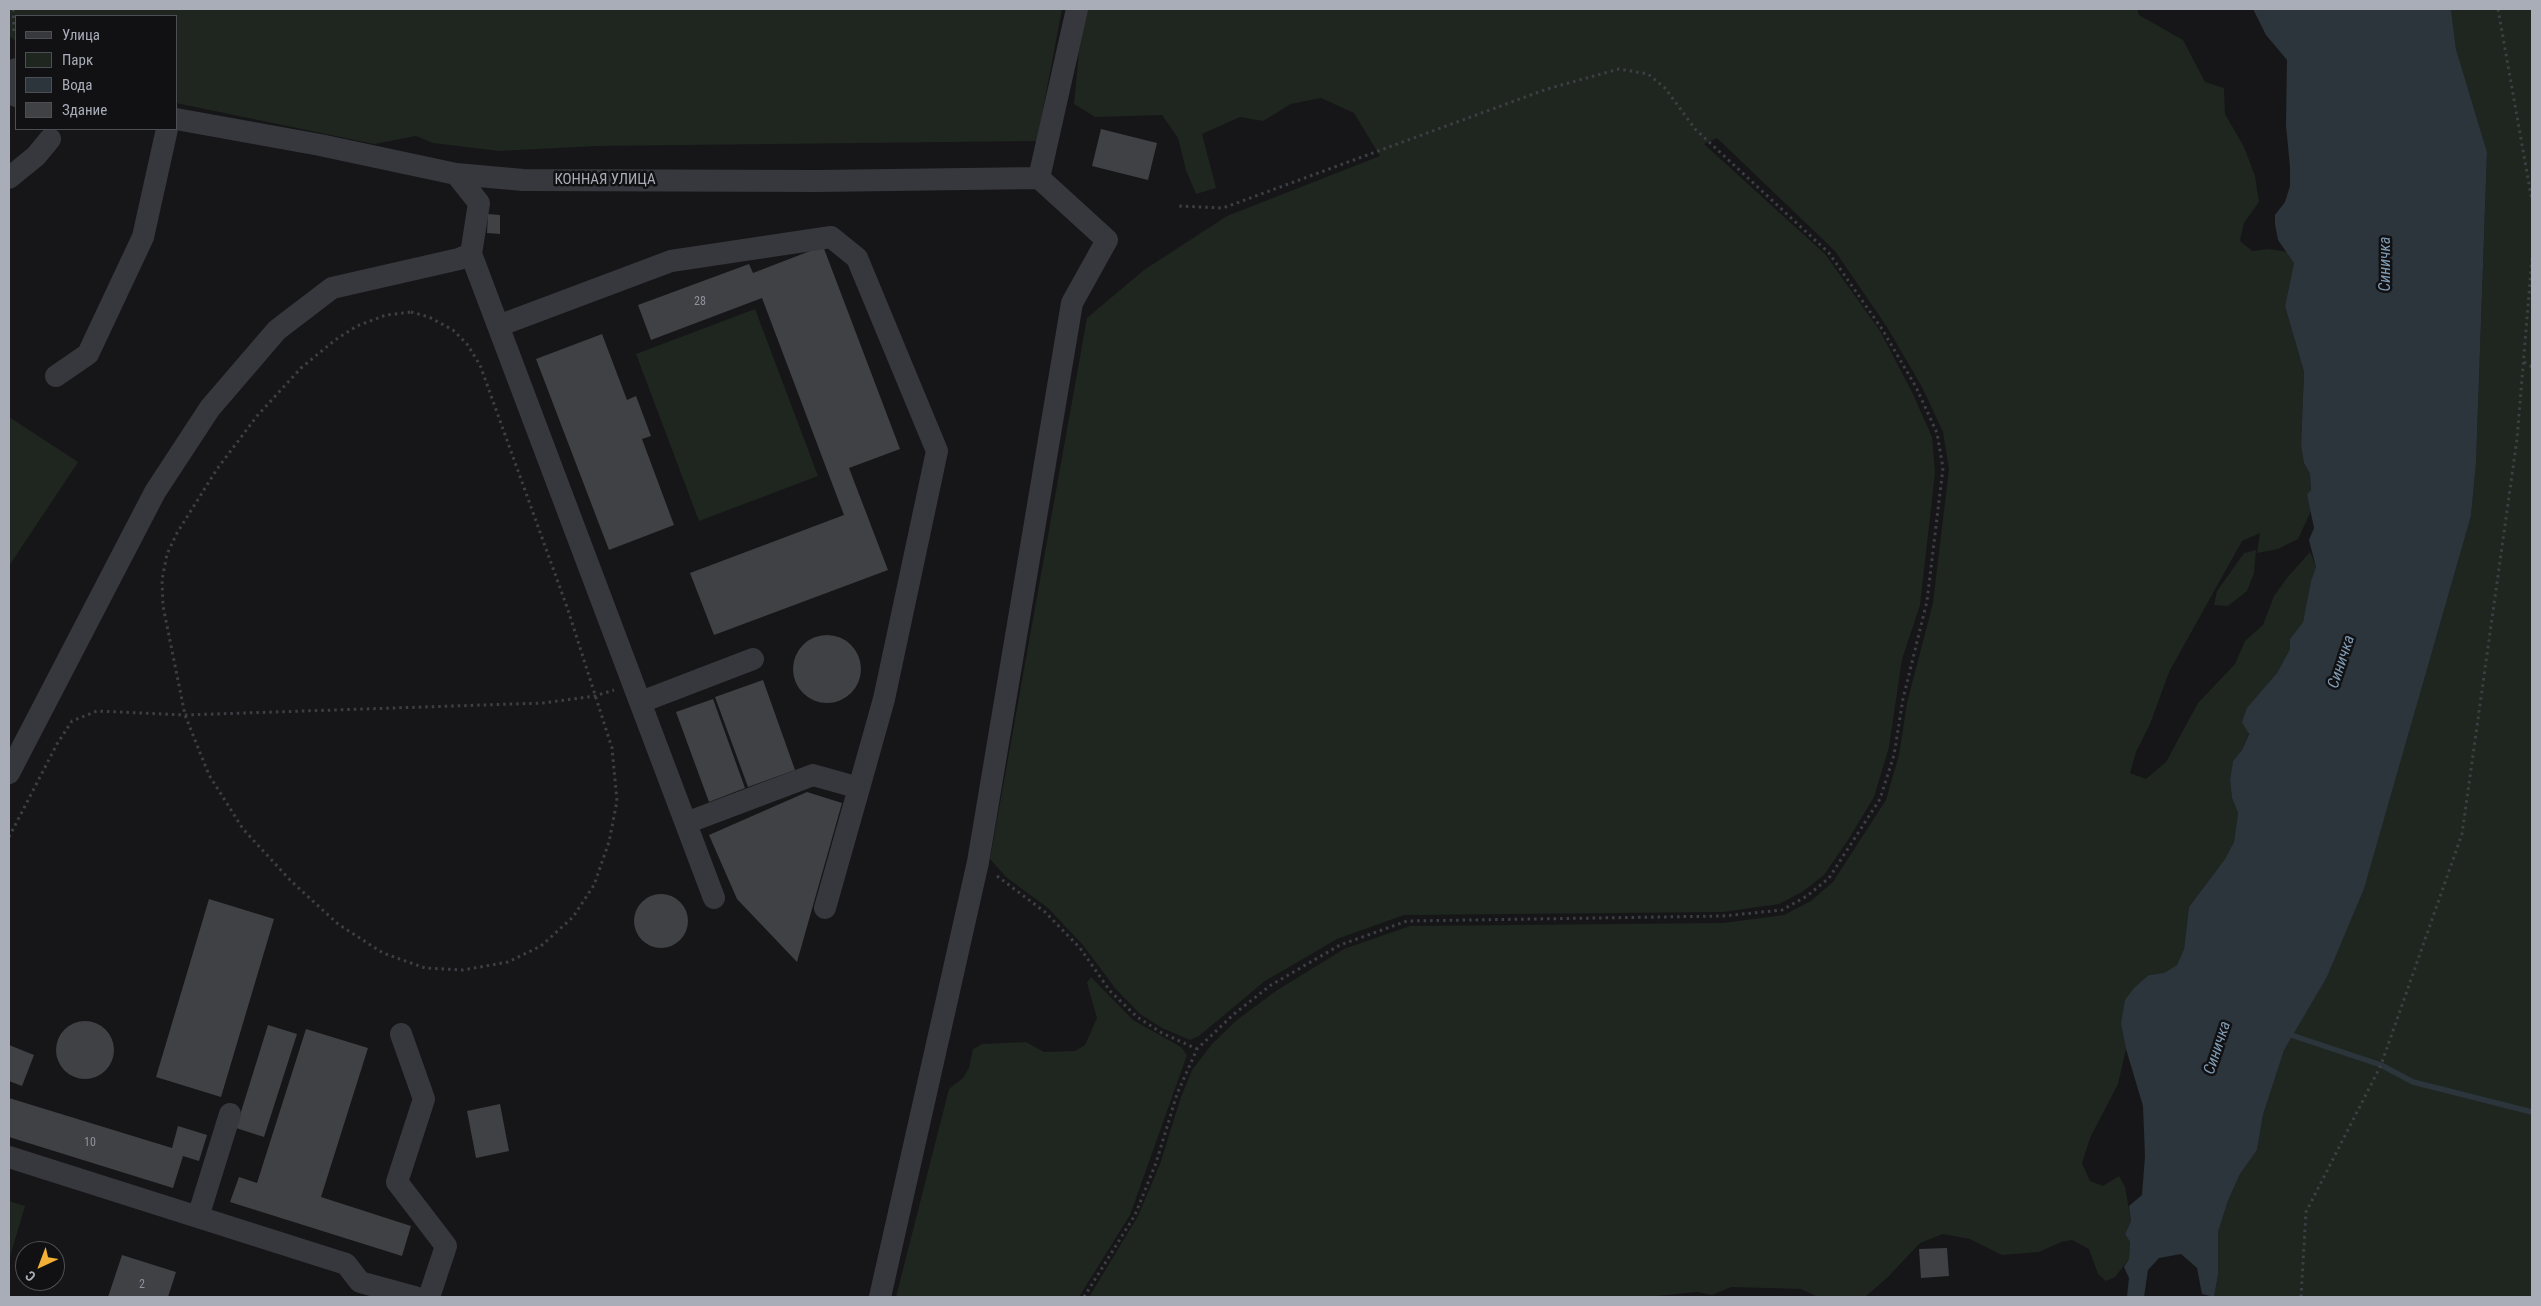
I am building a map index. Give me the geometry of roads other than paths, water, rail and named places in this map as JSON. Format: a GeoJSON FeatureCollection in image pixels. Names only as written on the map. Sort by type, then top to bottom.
{"type":"FeatureCollection","features":[{"type":"Feature","properties":{"kind":"street"},"geometry":{"type":"LineString","coordinates":[[880,1297],[978,862],[1072,303],[1107,240],[1039,178],[1077,9]]}},
{"type":"Feature","properties":{"kind":"street"},"geometry":{"type":"LineString","coordinates":[[15,80],[15,93]]}},
{"type":"Feature","properties":{"kind":"street","name":"КОННАЯ УЛИЦА"},"geometry":{"type":"LineString","coordinates":[[178,119],[320,145],[456,174],[523,180],[817,181],[1039,178]]}},
{"type":"Feature","properties":{"kind":"street"},"geometry":{"type":"LineString","coordinates":[[56,376],[88,354],[143,237],[167,130]]}},
{"type":"Feature","properties":{"kind":"street"},"geometry":{"type":"LineString","coordinates":[[9,178],[36,156],[48,132]]}},
{"type":"Feature","properties":{"kind":"street"},"geometry":{"type":"LineString","coordinates":[[456,174],[479,203],[471,254],[714,898]]}},
{"type":"Feature","properties":{"kind":"street"},"geometry":{"type":"LineString","coordinates":[[498,326],[671,261],[831,237],[857,258],[937,451],[884,699],[825,908]]}},
{"type":"Feature","properties":{"kind":"street"},"geometry":{"type":"LineString","coordinates":[[9,772],[154,492],[210,408],[277,330],[332,288],[460,259],[471,254]]}},
{"type":"Feature","properties":{"kind":"street"},"geometry":{"type":"LineString","coordinates":[[637,693],[753,660]]}},
{"type":"Feature","properties":{"kind":"street"},"geometry":{"type":"LineString","coordinates":[[686,823],[813,775],[859,788]]}},
{"type":"Feature","properties":{"kind":"street"},"geometry":{"type":"LineString","coordinates":[[401,1034],[424,1099],[398,1182],[446,1246],[429,1297]]}},
{"type":"Feature","properties":{"kind":"street"},"geometry":{"type":"LineString","coordinates":[[198,1217],[230,1114]]}},
{"type":"Feature","properties":{"kind":"street"},"geometry":{"type":"LineString","coordinates":[[9,1157],[346,1264],[360,1282],[415,1297]]}},
{"type":"Feature","properties":{"kind":"water","name":"Синичка"},"geometry":{"type":"Polygon","coordinates":[[[2253,9],[2451,9],[2456,49],[2487,152],[2476,463],[2471,516],[2364,889],[2327,977],[2284,1050],[2263,1115],[2257,1150],[2240,1174],[2228,1201],[2218,1232],[2218,1275],[2214,1297],[2202,1294],[2197,1268],[2181,1254],[2159,1258],[2148,1270],[2144,1297],[2127,1297],[2129,1278],[2124,1267],[2129,1259],[2130,1242],[2125,1234],[2131,1221],[2129,1206],[2142,1195],[2145,1156],[2143,1106],[2126,1049],[2121,1024],[2125,1000],[2134,988],[2149,975],[2164,973],[2177,965],[2184,949],[2189,907],[2225,859],[2234,842],[2238,813],[2232,798],[2230,780],[2233,761],[2242,750],[2249,734],[2242,722],[2247,708],[2277,673],[2290,649],[2290,639],[2303,622],[2311,581],[2316,567],[2309,540],[2314,528],[2307,494],[2311,490],[2310,474],[2304,463],[2301,446],[2304,372],[2285,306],[2294,263],[2278,240],[2275,224],[2275,215],[2285,202],[2290,186],[2286,125],[2287,60],[2266,35],[2253,9]]]}},
{"type":"Feature","properties":{"kind":"waterway"},"geometry":{"type":"LineString","coordinates":[[2285,1033],[2381,1065],[2413,1082],[2532,1112]]}}]}
